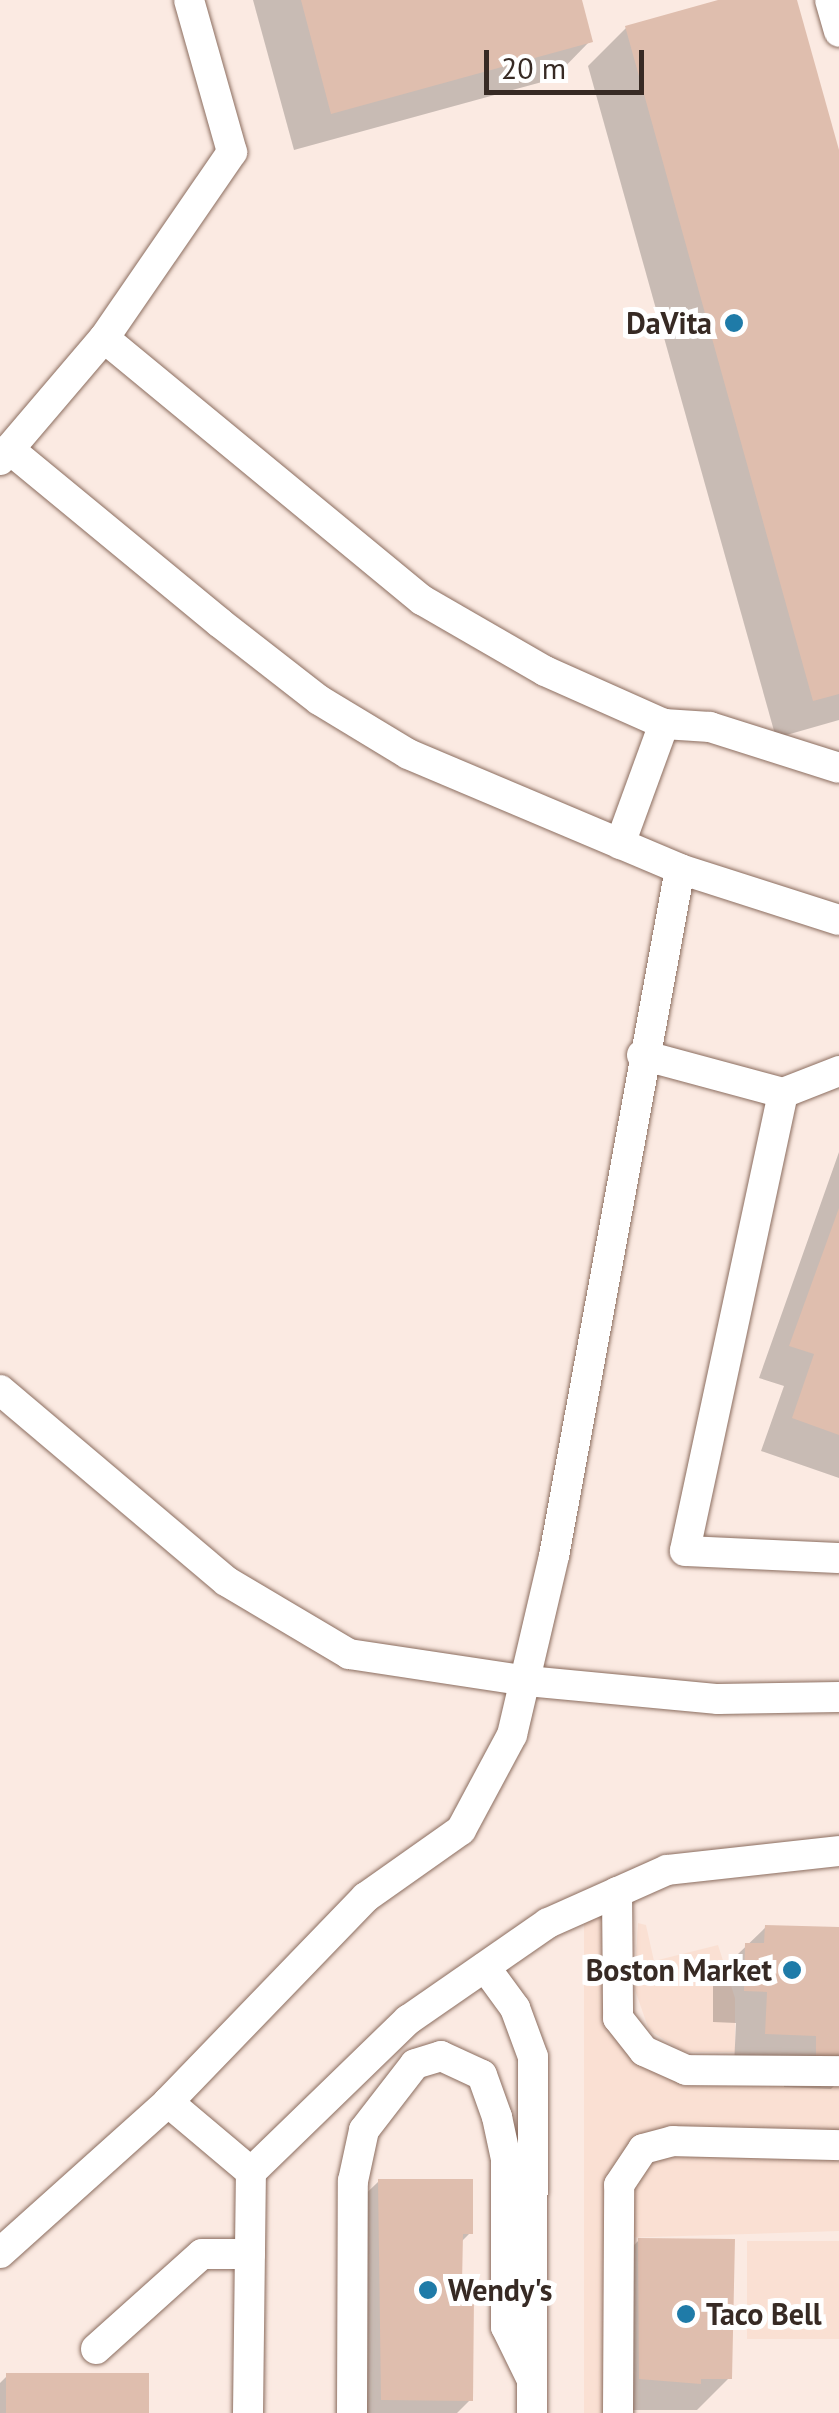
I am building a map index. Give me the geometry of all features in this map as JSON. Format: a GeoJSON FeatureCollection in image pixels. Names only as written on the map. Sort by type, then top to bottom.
{"type":"FeatureCollection","features":[{"type":"Feature","properties":{"kind":"lane"},"geometry":{"type":"LineString","coordinates":[[189,0],[232,152],[104,338],[5,454],[319,700],[408,754],[680,869],[839,920]]}},
{"type":"Feature","properties":{"kind":"lane"},"geometry":{"type":"LineString","coordinates":[[830,0],[839,32]]}},
{"type":"Feature","properties":{"kind":"lane"},"geometry":{"type":"LineString","coordinates":[[104,338],[422,600],[545,671],[664,724],[710,727],[839,768]]}},
{"type":"Feature","properties":{"kind":"lane"},"geometry":{"type":"LineString","coordinates":[[620,844],[664,724]]}},
{"type":"Feature","properties":{"kind":"lane"},"geometry":{"type":"LineString","coordinates":[[0,2253],[168,2102],[366,1897],[461,1830],[512,1735],[527,1681],[680,869]]}},
{"type":"Feature","properties":{"kind":"lane"},"geometry":{"type":"LineString","coordinates":[[642,1056],[784,1092],[839,1071]]}},
{"type":"Feature","properties":{"kind":"lane"},"geometry":{"type":"LineString","coordinates":[[784,1092],[685,1551],[839,1558]]}},
{"type":"Feature","properties":{"kind":"lane"},"geometry":{"type":"LineString","coordinates":[[0,1390],[226,1581],[349,1654],[527,1681],[718,1699],[839,1697]]}},
{"type":"Feature","properties":{"kind":"lane"},"geometry":{"type":"LineString","coordinates":[[248,2413],[251,2172],[408,2020],[548,1923],[667,1870],[839,1851]]}},
{"type":"Feature","properties":{"kind":"lane"},"geometry":{"type":"LineString","coordinates":[[617,1892],[618,2018],[644,2051],[686,2070],[839,2071]]}},
{"type":"Feature","properties":{"kind":"lane"},"geometry":{"type":"LineString","coordinates":[[485,1967],[516,2008],[534,2057],[532,2413]]}},
{"type":"Feature","properties":{"kind":"lane"},"geometry":{"type":"LineString","coordinates":[[352,2413],[353,2181],[364,2130],[415,2064],[440,2056],[482,2075],[497,2117],[506,2159],[506,2327],[532,2380]]}},
{"type":"Feature","properties":{"kind":"lane"},"geometry":{"type":"LineString","coordinates":[[168,2102],[251,2172]]}},
{"type":"Feature","properties":{"kind":"lane"},"geometry":{"type":"LineString","coordinates":[[618,2413],[619,2185],[643,2150],[673,2142],[839,2146]]}},
{"type":"Feature","properties":{"kind":"lane"},"geometry":{"type":"LineString","coordinates":[[96,2350],[202,2254],[250,2254]]}},
{"type":"Feature","properties":{"kind":"shaded area"},"geometry":{"type":"Polygon","coordinates":[[[0,0],[839,0],[839,2413],[0,2413],[0,0]]]}},
{"type":"Feature","properties":{"kind":"shaded area"},"geometry":{"type":"Polygon","coordinates":[[[617,1892],[618,2018],[644,2051],[839,2071],[839,2231],[619,2238],[618,2413],[584,2413],[584,1908],[617,1892]]]}},
{"type":"Feature","properties":{"kind":"shaded area"},"geometry":{"type":"Polygon","coordinates":[[[638,1923],[646,1925],[654,1961],[718,1945],[735,1998],[735,2052],[684,2052],[649,2030],[634,1987],[638,1923]]]}},
{"type":"Feature","properties":{"kind":"shaded area"},"geometry":{"type":"Polygon","coordinates":[[[747,2241],[839,2241],[839,2339],[747,2339],[747,2241]]]}},
{"type":"Feature","properties":{"kind":"building"},"geometry":{"type":"Polygon","coordinates":[[[301,0],[582,0],[593,42],[331,114],[301,0]]]}},
{"type":"Feature","properties":{"kind":"building"},"geometry":{"type":"Polygon","coordinates":[[[718,0],[797,0],[839,150],[839,694],[813,701],[625,26],[718,0]]]}},
{"type":"Feature","properties":{"kind":"building"},"geometry":{"type":"Polygon","coordinates":[[[839,1208],[839,1435],[792,1418],[814,1354],[789,1346],[839,1208]]]}},
{"type":"Feature","properties":{"kind":"building","name":"Boston Market"},"geometry":{"type":"Polygon","coordinates":[[[765,1925],[839,1927],[839,2056],[816,2056],[816,2036],[765,2034],[767,1992],[744,1991],[745,1943],[764,1943],[765,1925]]]}},
{"type":"Feature","properties":{"kind":"building","name":"Wendy's"},"geometry":{"type":"Polygon","coordinates":[[[378,2179],[473,2179],[473,2234],[463,2234],[462,2284],[480,2285],[480,2295],[474,2295],[473,2401],[381,2400],[378,2179]]]}},
{"type":"Feature","properties":{"kind":"building","name":"Taco Bell"},"geometry":{"type":"Polygon","coordinates":[[[638,2238],[735,2239],[732,2379],[701,2379],[701,2384],[639,2379],[638,2238]]]}},
{"type":"Feature","properties":{"kind":"building"},"geometry":{"type":"Polygon","coordinates":[[[6,2373],[149,2373],[149,2413],[6,2413],[6,2373]]]}},
{"type":"Feature","properties":{"kind":"place","name":"DaVita"},"geometry":{"type":"Point","coordinates":[734,323]}},
{"type":"Feature","properties":{"kind":"place","name":"Boston Market"},"geometry":{"type":"Point","coordinates":[792,1970]}},
{"type":"Feature","properties":{"kind":"place","name":"Wendy's"},"geometry":{"type":"Point","coordinates":[428,2290]}},
{"type":"Feature","properties":{"kind":"place","name":"Taco Bell"},"geometry":{"type":"Point","coordinates":[686,2314]}}]}
